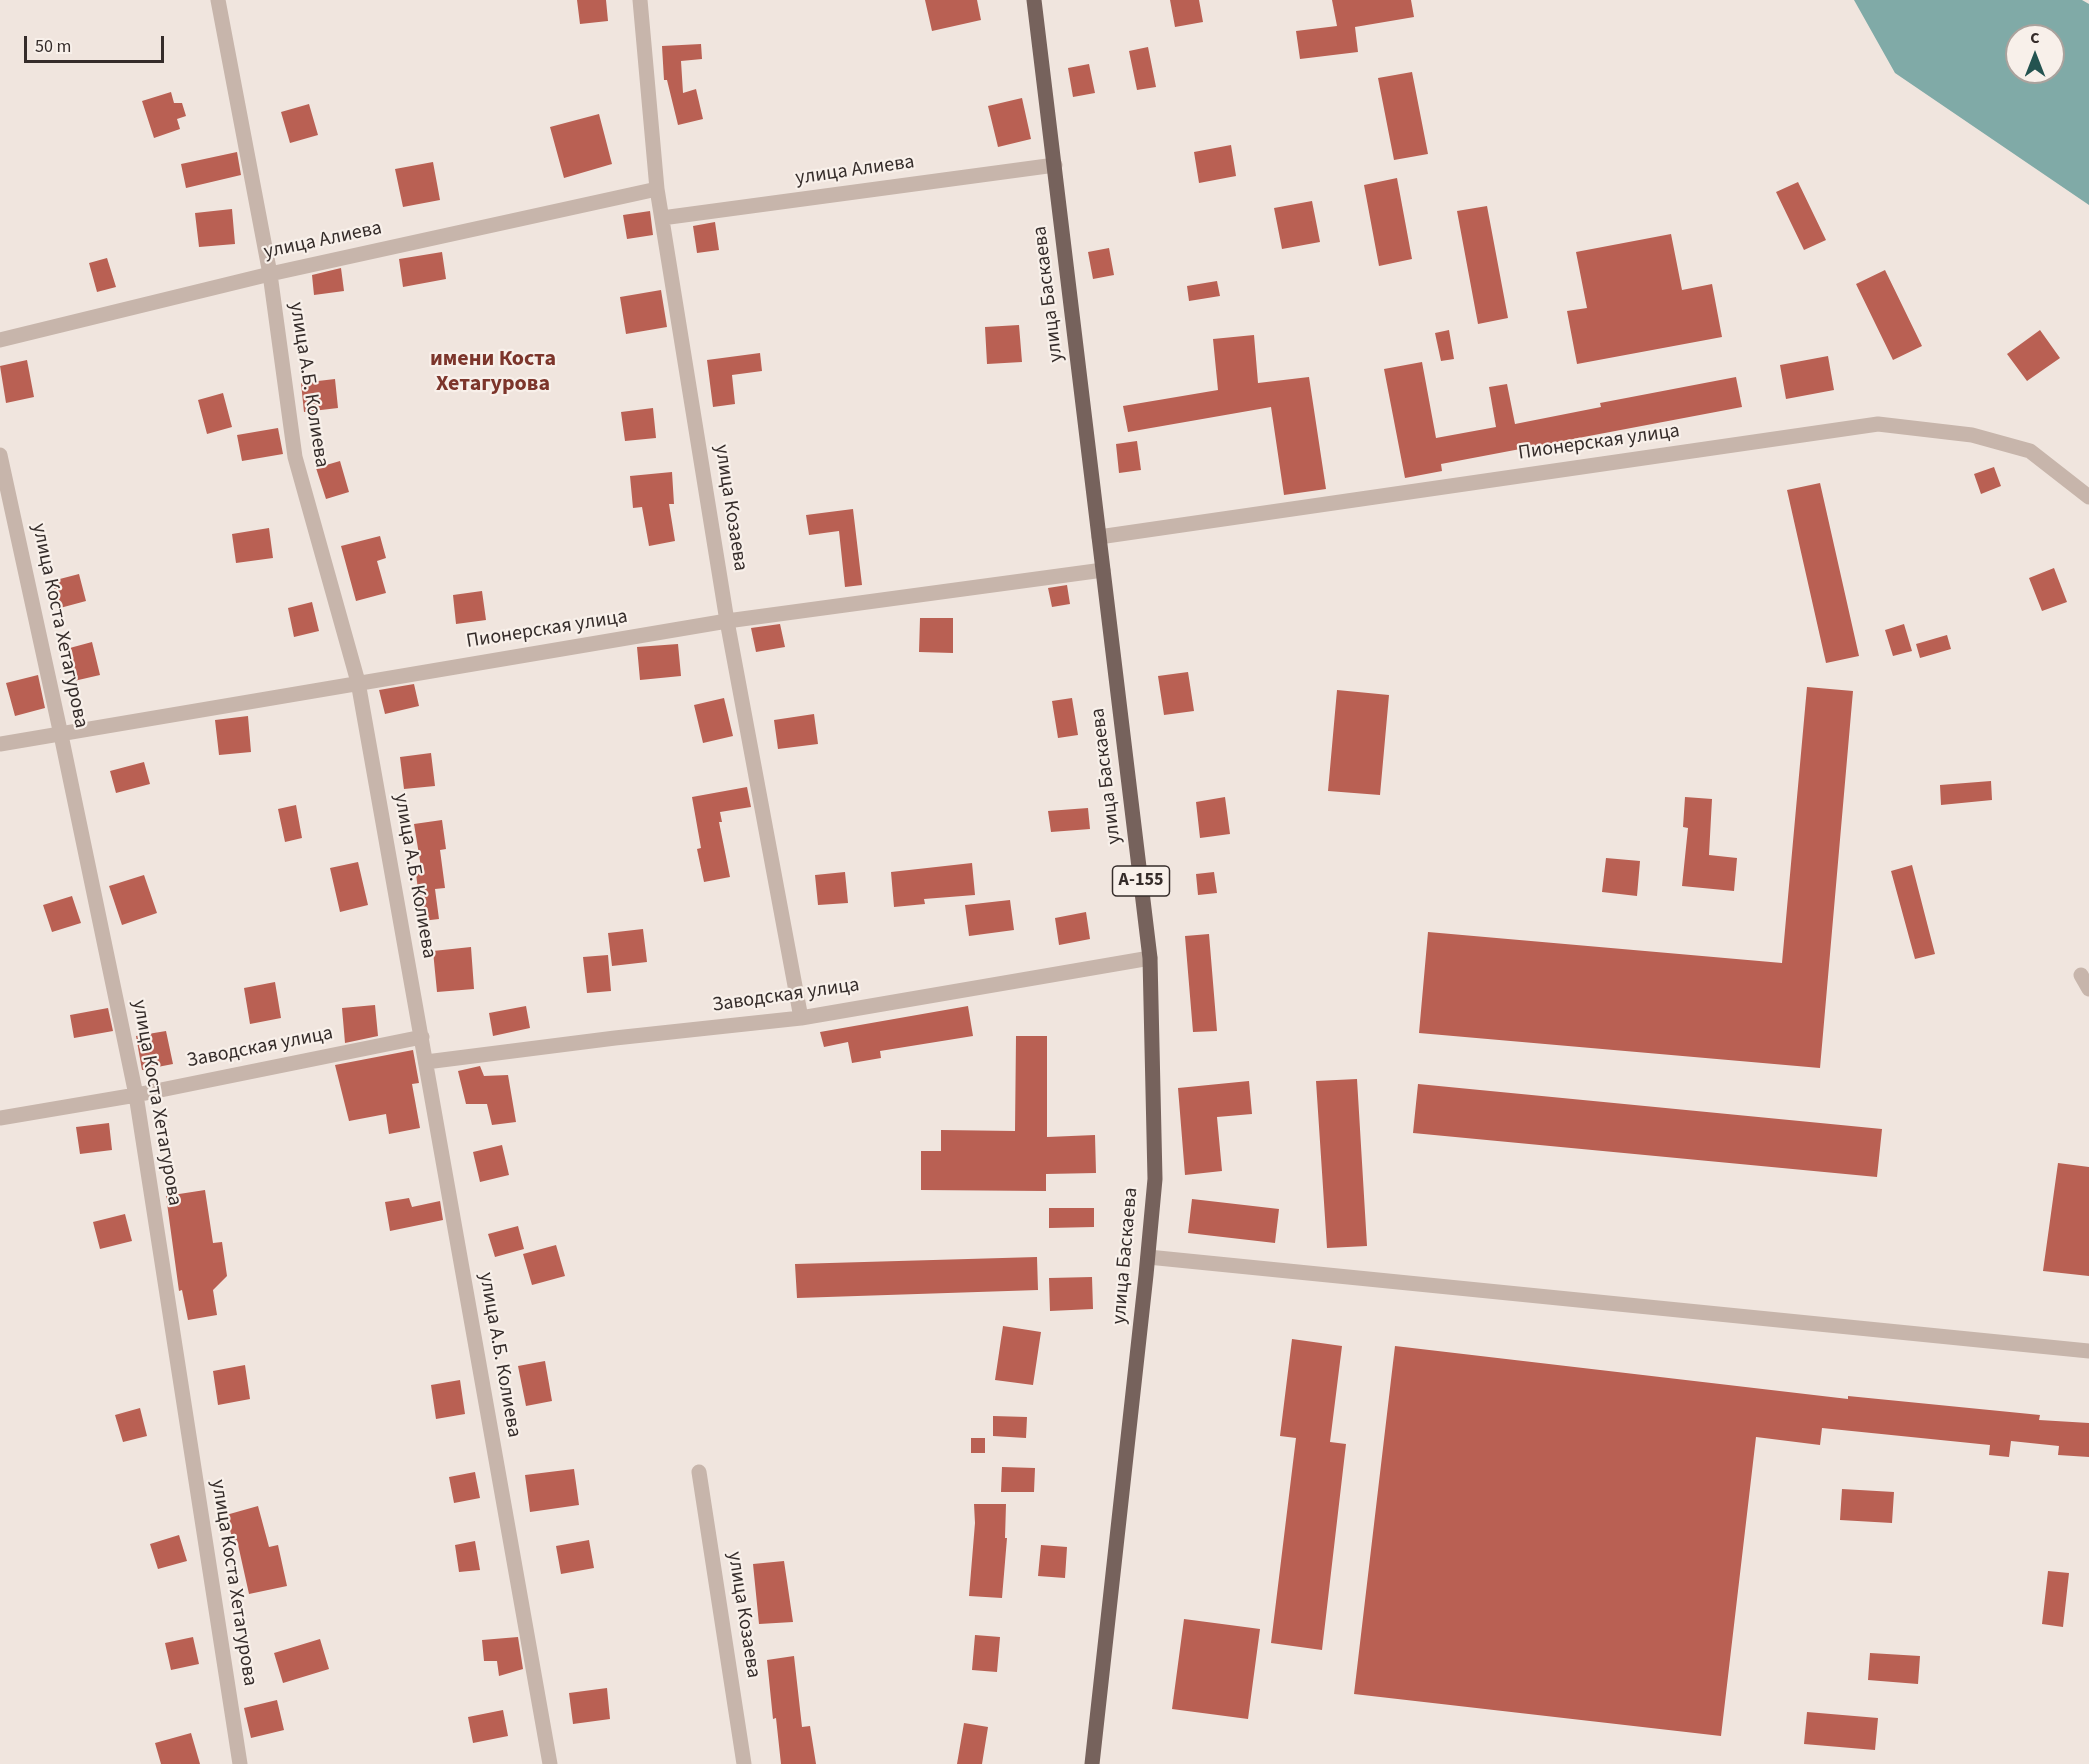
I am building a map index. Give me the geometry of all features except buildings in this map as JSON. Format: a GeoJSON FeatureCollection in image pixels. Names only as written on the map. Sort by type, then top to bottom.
{"type":"FeatureCollection","features":[{"type":"Feature","properties":{"kind":"main road","name":"улица Баскаева"},"geometry":{"type":"LineString","coordinates":[[1034,0],[1150,958],[1155,1179],[1092,1764]]}},
{"type":"Feature","properties":{"kind":"street","name":"улица А.Б. Колиева"},"geometry":{"type":"LineString","coordinates":[[218,0],[270,274],[295,457],[358,682],[549,1764]]}},
{"type":"Feature","properties":{"kind":"street","name":"улица Козаева"},"geometry":{"type":"LineString","coordinates":[[640,0],[657,189],[726,621],[801,1018]]}},
{"type":"Feature","properties":{"kind":"street","name":"улица Алиева"},"geometry":{"type":"LineString","coordinates":[[662,218],[1054,165]]}},
{"type":"Feature","properties":{"kind":"street","name":"улица Алиева"},"geometry":{"type":"LineString","coordinates":[[0,340],[270,274],[657,189]]}},
{"type":"Feature","properties":{"kind":"street","name":"Пионерская улица"},"geometry":{"type":"LineString","coordinates":[[1099,537],[1878,424],[1972,435],[2030,451],[2089,497]]}},
{"type":"Feature","properties":{"kind":"street","name":"улица Коста Хетагурова"},"geometry":{"type":"LineString","coordinates":[[0,455],[62,735],[136,1095],[240,1764]]}},
{"type":"Feature","properties":{"kind":"street","name":"Пионерская улица"},"geometry":{"type":"LineString","coordinates":[[0,744],[726,621],[1103,570]]}},
{"type":"Feature","properties":{"kind":"street","name":"Заводская улица"},"geometry":{"type":"LineString","coordinates":[[426,1062],[615,1038],[801,1018],[1150,958]]}},
{"type":"Feature","properties":{"kind":"street"},"geometry":{"type":"LineString","coordinates":[[2081,975],[2089,989]]}},
{"type":"Feature","properties":{"kind":"street","name":"Заводская улица"},"geometry":{"type":"LineString","coordinates":[[0,1118],[136,1095],[422,1037]]}},
{"type":"Feature","properties":{"kind":"street"},"geometry":{"type":"LineString","coordinates":[[1148,1257],[2089,1351]]}},
{"type":"Feature","properties":{"kind":"street","name":"улица Козаева"},"geometry":{"type":"LineString","coordinates":[[699,1472],[744,1764]]}},
{"type":"Feature","properties":{"kind":"water"},"geometry":{"type":"Polygon","coordinates":[[[1854,0],[2082,0],[2089,4],[2089,205],[1895,73],[1854,0]]]}},
{"type":"Feature","properties":{"kind":"district","name":"имени Коста Хетагурова"},"geometry":{"type":"Point","coordinates":[493,372]}}]}
